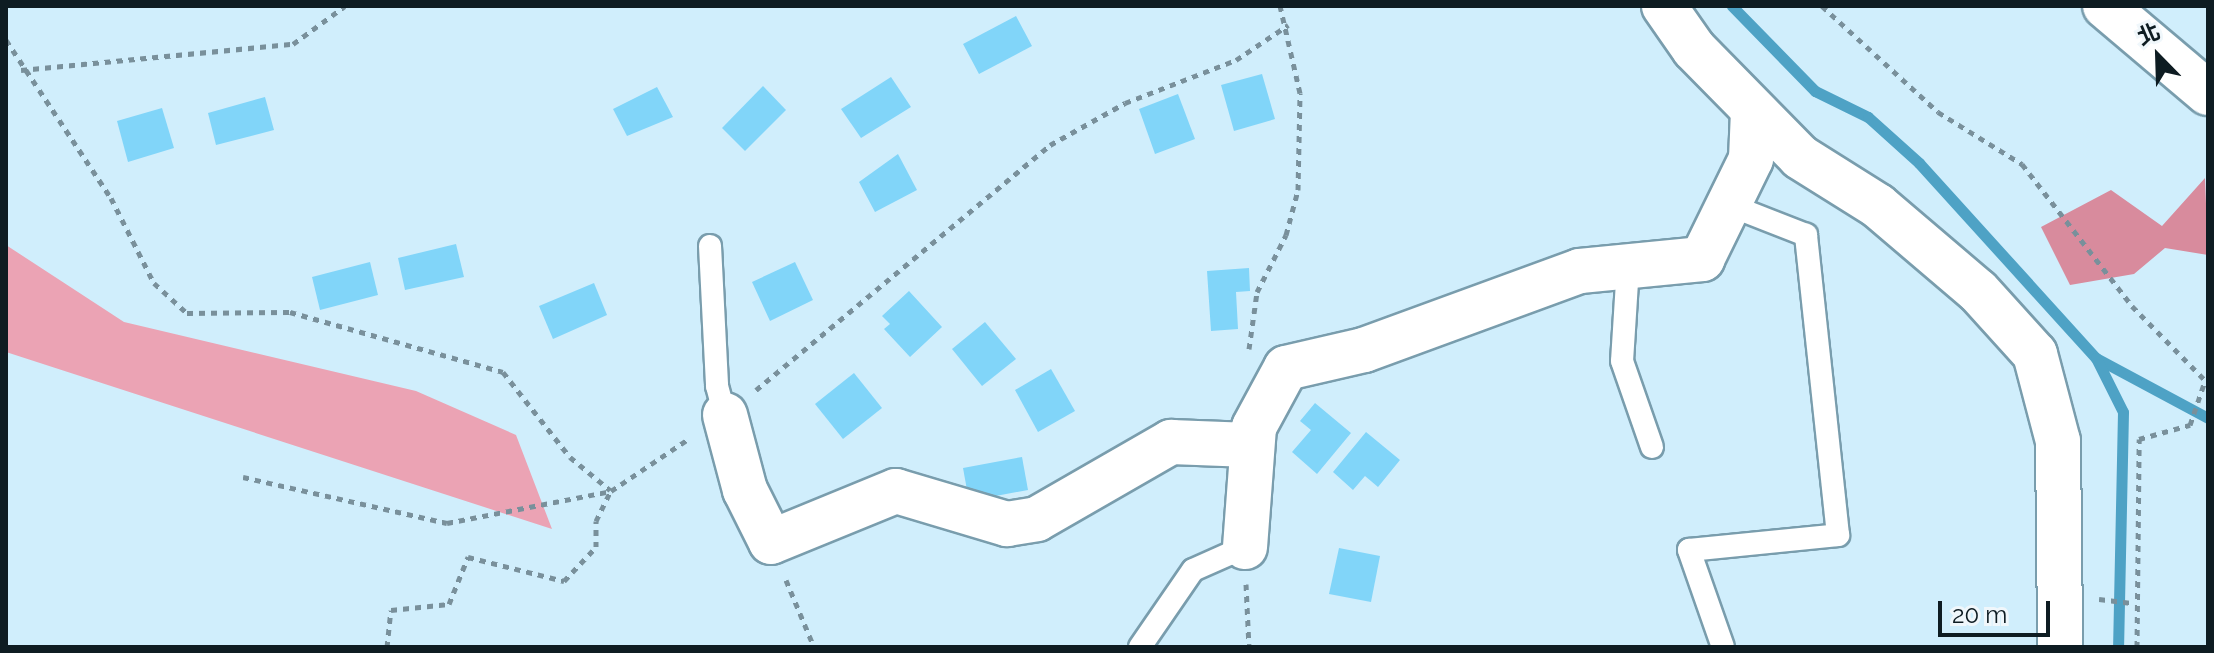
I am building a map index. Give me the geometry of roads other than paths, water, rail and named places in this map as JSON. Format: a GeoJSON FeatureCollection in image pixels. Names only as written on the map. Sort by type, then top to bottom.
{"type":"FeatureCollection","features":[{"type":"Feature","properties":{"kind":"street"},"geometry":{"type":"LineString","coordinates":[[1664,6],[1753,111],[1800,157],[1878,206],[1978,291],[2035,354],[2058,441],[2060,647]]}},
{"type":"Feature","properties":{"kind":"street"},"geometry":{"type":"LineString","coordinates":[[2132,13],[2208,93]]}},
{"type":"Feature","properties":{"kind":"street"},"geometry":{"type":"LineString","coordinates":[[1245,547],[1250,445],[1275,379],[1298,362],[1364,350],[1580,271],[1702,259],[1732,206],[1751,159],[1753,111]]}},
{"type":"Feature","properties":{"kind":"street"},"geometry":{"type":"LineString","coordinates":[[725,415],[745,490],[771,542],[896,491],[1007,524],[1037,519],[1171,442],[1250,445]]}},
{"type":"Feature","properties":{"kind":"lane"},"geometry":{"type":"LineString","coordinates":[[1723,647],[1689,550],[1838,535],[1806,235],[1732,206]]}},
{"type":"Feature","properties":{"kind":"lane"},"geometry":{"type":"LineString","coordinates":[[710,246],[725,415]]}},
{"type":"Feature","properties":{"kind":"lane"},"geometry":{"type":"LineString","coordinates":[[1628,266],[1622,361],[1652,447]]}},
{"type":"Feature","properties":{"kind":"lane"},"geometry":{"type":"LineString","coordinates":[[1140,647],[1193,570],[1245,547]]}},
{"type":"Feature","properties":{"kind":"waterway"},"geometry":{"type":"LineString","coordinates":[[1732,6],[1815,91],[1868,117],[1919,163],[2096,358],[2208,418]]}},
{"type":"Feature","properties":{"kind":"waterway"},"geometry":{"type":"LineString","coordinates":[[2096,358],[2123,412],[2118,647]]}}]}
